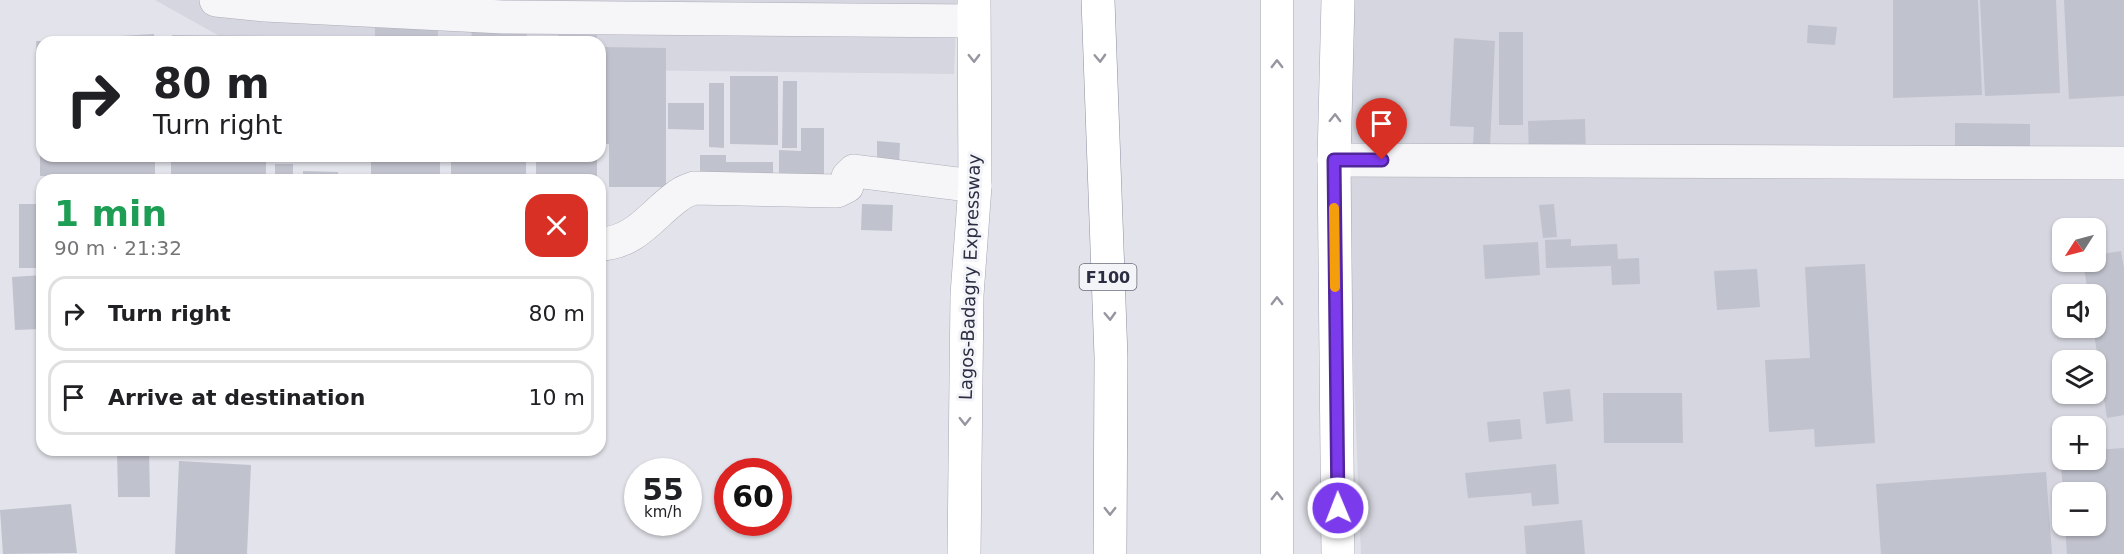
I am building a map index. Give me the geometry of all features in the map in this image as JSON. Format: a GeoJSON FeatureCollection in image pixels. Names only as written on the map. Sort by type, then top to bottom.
{"type":"FeatureCollection","features":[{"type":"Feature","properties":{"kind":"main road","name":"F100"},"geometry":{"type":"LineString","coordinates":[[1098,0],[1111,357],[1110,554]]}},
{"type":"Feature","properties":{"kind":"main road"},"geometry":{"type":"LineString","coordinates":[[1277,0],[1277,554]]}},
{"type":"Feature","properties":{"kind":"main road"},"geometry":{"type":"LineString","coordinates":[[1338,0],[1334,160],[1338,554]]}},
{"type":"Feature","properties":{"kind":"main road","name":"Lagos-Badagry Expressway"},"geometry":{"type":"LineString","coordinates":[[964,554],[967,295],[975,186],[973,11]]}},
{"type":"Feature","properties":{"kind":"street"},"geometry":{"type":"LineString","coordinates":[[216,0],[265,5],[503,17],[973,11]]}},
{"type":"Feature","properties":{"kind":"street"},"geometry":{"type":"LineString","coordinates":[[1334,160],[2124,163]]}},
{"type":"Feature","properties":{"kind":"street"},"geometry":{"type":"LineString","coordinates":[[606,244],[629,236],[678,196],[694,188],[837,191],[846,186],[848,177],[854,171],[975,186]]}},
{"type":"Feature","properties":{"kind":"shaded area"},"geometry":{"type":"Polygon","coordinates":[[[155,0],[957,0],[954,74],[606,70],[606,36],[219,36],[155,0]]]}},
{"type":"Feature","properties":{"kind":"shaded area"},"geometry":{"type":"Polygon","coordinates":[[[1339,0],[2124,0],[2124,554],[1361,554],[1339,0]]]}},
{"type":"Feature","properties":{"kind":"building"},"geometry":{"type":"Polygon","coordinates":[[[1893,0],[1978,0],[1982,95],[1893,98],[1893,0]]]}},
{"type":"Feature","properties":{"kind":"building"},"geometry":{"type":"Polygon","coordinates":[[[1980,0],[2056,0],[2060,93],[1985,96],[1980,0]]]}},
{"type":"Feature","properties":{"kind":"building"},"geometry":{"type":"Polygon","coordinates":[[[2064,0],[2124,0],[2124,96],[2069,99],[2064,0]]]}},
{"type":"Feature","properties":{"kind":"building"},"geometry":{"type":"Polygon","coordinates":[[[1808,25],[1837,27],[1835,45],[1807,43],[1808,25]]]}},
{"type":"Feature","properties":{"kind":"building"},"geometry":{"type":"Polygon","coordinates":[[[375,28],[438,29],[438,36],[375,36],[375,28]]]}},
{"type":"Feature","properties":{"kind":"building"},"geometry":{"type":"Polygon","coordinates":[[[472,28],[527,31],[527,36],[471,36],[472,28]]]}},
{"type":"Feature","properties":{"kind":"building"},"geometry":{"type":"Polygon","coordinates":[[[1499,32],[1523,32],[1523,125],[1499,125],[1499,32]]]}},
{"type":"Feature","properties":{"kind":"building"},"geometry":{"type":"Polygon","coordinates":[[[154,34],[154,36],[120,36],[154,34]]]}},
{"type":"Feature","properties":{"kind":"building"},"geometry":{"type":"Polygon","coordinates":[[[172,35],[276,36],[172,36],[172,35]]]}},
{"type":"Feature","properties":{"kind":"building"},"geometry":{"type":"Polygon","coordinates":[[[558,35],[597,35],[597,36],[558,35]]]}},
{"type":"Feature","properties":{"kind":"building"},"geometry":{"type":"Polygon","coordinates":[[[1454,38],[1495,41],[1490,147],[1473,146],[1474,127],[1450,126],[1454,38]]]}},
{"type":"Feature","properties":{"kind":"building"},"geometry":{"type":"Polygon","coordinates":[[[606,47],[666,48],[666,187],[609,187],[609,144],[606,144],[606,47]]]}},
{"type":"Feature","properties":{"kind":"building"},"geometry":{"type":"Polygon","coordinates":[[[730,76],[778,76],[778,145],[730,144],[730,76]]]}},
{"type":"Feature","properties":{"kind":"building"},"geometry":{"type":"Polygon","coordinates":[[[783,81],[797,81],[797,148],[782,148],[783,81]]]}},
{"type":"Feature","properties":{"kind":"building"},"geometry":{"type":"Polygon","coordinates":[[[709,83],[724,83],[724,148],[709,147],[709,83]]]}},
{"type":"Feature","properties":{"kind":"building"},"geometry":{"type":"Polygon","coordinates":[[[668,103],[704,103],[704,130],[668,129],[668,103]]]}},
{"type":"Feature","properties":{"kind":"building"},"geometry":{"type":"Polygon","coordinates":[[[1585,119],[1586,155],[1529,156],[1528,121],[1585,119]]]}},
{"type":"Feature","properties":{"kind":"building"},"geometry":{"type":"Polygon","coordinates":[[[1955,123],[2030,124],[2030,153],[1955,152],[1955,123]]]}},
{"type":"Feature","properties":{"kind":"building"},"geometry":{"type":"Polygon","coordinates":[[[801,128],[824,128],[824,181],[779,181],[779,150],[801,151],[801,128]]]}},
{"type":"Feature","properties":{"kind":"building"},"geometry":{"type":"Polygon","coordinates":[[[877,141],[900,143],[899,165],[877,164],[877,141]]]}},
{"type":"Feature","properties":{"kind":"building"},"geometry":{"type":"Polygon","coordinates":[[[700,155],[726,155],[726,162],[773,162],[773,183],[700,183],[700,155]]]}},
{"type":"Feature","properties":{"kind":"building"},"geometry":{"type":"Polygon","coordinates":[[[40,162],[155,162],[155,174],[40,174],[40,162]]]}},
{"type":"Feature","properties":{"kind":"building"},"geometry":{"type":"Polygon","coordinates":[[[171,162],[266,162],[266,174],[171,174],[171,162]]]}},
{"type":"Feature","properties":{"kind":"building"},"geometry":{"type":"Polygon","coordinates":[[[371,162],[440,162],[440,174],[371,174],[371,162]]]}},
{"type":"Feature","properties":{"kind":"building"},"geometry":{"type":"Polygon","coordinates":[[[451,162],[526,162],[526,174],[451,174],[451,162]]]}},
{"type":"Feature","properties":{"kind":"building"},"geometry":{"type":"Polygon","coordinates":[[[536,162],[597,162],[597,174],[536,174],[536,162]]]}},
{"type":"Feature","properties":{"kind":"building"},"geometry":{"type":"Polygon","coordinates":[[[275,164],[293,164],[293,174],[275,174],[275,164]]]}},
{"type":"Feature","properties":{"kind":"building"},"geometry":{"type":"Polygon","coordinates":[[[303,171],[338,172],[338,174],[303,174],[303,171]]]}},
{"type":"Feature","properties":{"kind":"building"},"geometry":{"type":"Polygon","coordinates":[[[19,204],[36,204],[36,268],[19,268],[19,204]]]}},
{"type":"Feature","properties":{"kind":"building"},"geometry":{"type":"Polygon","coordinates":[[[862,204],[893,205],[892,231],[861,230],[862,204]]]}},
{"type":"Feature","properties":{"kind":"building"},"geometry":{"type":"Polygon","coordinates":[[[1554,204],[1557,237],[1543,238],[1539,205],[1554,204]]]}},
{"type":"Feature","properties":{"kind":"building"},"geometry":{"type":"Polygon","coordinates":[[[1571,239],[1571,246],[1617,244],[1618,259],[1639,258],[1640,284],[1612,285],[1611,266],[1546,268],[1545,240],[1571,239]]]}},
{"type":"Feature","properties":{"kind":"building"},"geometry":{"type":"Polygon","coordinates":[[[1538,242],[1540,275],[1485,279],[1483,245],[1538,242]]]}},
{"type":"Feature","properties":{"kind":"building"},"geometry":{"type":"Polygon","coordinates":[[[2121,251],[2124,268],[2124,415],[2107,418],[2105,404],[2106,350],[2097,350],[2095,338],[2106,338],[2106,284],[2086,284],[2085,272],[2106,272],[2106,253],[2121,251]]]}},
{"type":"Feature","properties":{"kind":"building"},"geometry":{"type":"Polygon","coordinates":[[[1865,264],[1875,443],[1815,447],[1814,429],[1769,432],[1765,360],[1810,358],[1805,267],[1865,264]]]}},
{"type":"Feature","properties":{"kind":"building"},"geometry":{"type":"Polygon","coordinates":[[[1757,269],[1760,307],[1717,310],[1714,271],[1757,269]]]}},
{"type":"Feature","properties":{"kind":"building"},"geometry":{"type":"Polygon","coordinates":[[[36,275],[36,329],[15,330],[12,277],[36,275]]]}},
{"type":"Feature","properties":{"kind":"building"},"geometry":{"type":"Polygon","coordinates":[[[1570,389],[1573,421],[1546,424],[1543,392],[1570,389]]]}},
{"type":"Feature","properties":{"kind":"building"},"geometry":{"type":"Polygon","coordinates":[[[1603,393],[1682,393],[1683,443],[1604,443],[1603,393]]]}},
{"type":"Feature","properties":{"kind":"building"},"geometry":{"type":"Polygon","coordinates":[[[1520,419],[1522,439],[1489,442],[1487,422],[1520,419]]]}},
{"type":"Feature","properties":{"kind":"building"},"geometry":{"type":"Polygon","coordinates":[[[2124,448],[2124,554],[2067,554],[2066,536],[2106,536],[2106,482],[2062,482],[2061,470],[2106,470],[2106,449],[2124,448]]]}},
{"type":"Feature","properties":{"kind":"building"},"geometry":{"type":"Polygon","coordinates":[[[117,456],[149,456],[150,497],[118,497],[117,456]]]}},
{"type":"Feature","properties":{"kind":"building"},"geometry":{"type":"Polygon","coordinates":[[[179,461],[251,465],[247,554],[175,554],[179,461]]]}},
{"type":"Feature","properties":{"kind":"building"},"geometry":{"type":"Polygon","coordinates":[[[1556,464],[1559,504],[1532,506],[1531,493],[1468,498],[1465,473],[1556,464]]]}},
{"type":"Feature","properties":{"kind":"building"},"geometry":{"type":"Polygon","coordinates":[[[2046,472],[2052,554],[1881,554],[1876,484],[2046,472]]]}},
{"type":"Feature","properties":{"kind":"building"},"geometry":{"type":"Polygon","coordinates":[[[71,504],[77,553],[3,554],[0,510],[71,504]]]}},
{"type":"Feature","properties":{"kind":"building"},"geometry":{"type":"Polygon","coordinates":[[[1582,520],[1585,554],[1526,554],[1524,526],[1582,520]]]}},
{"type":"Feature","properties":{"kind":"slow traffic"},"geometry":{"type":"LineString","coordinates":[[1334,208],[1335,287]]}},
{"type":"Feature","properties":{"kind":"route"},"geometry":{"type":"LineString","coordinates":[[1338,508],[1334,160],[1382,160]]}}]}
